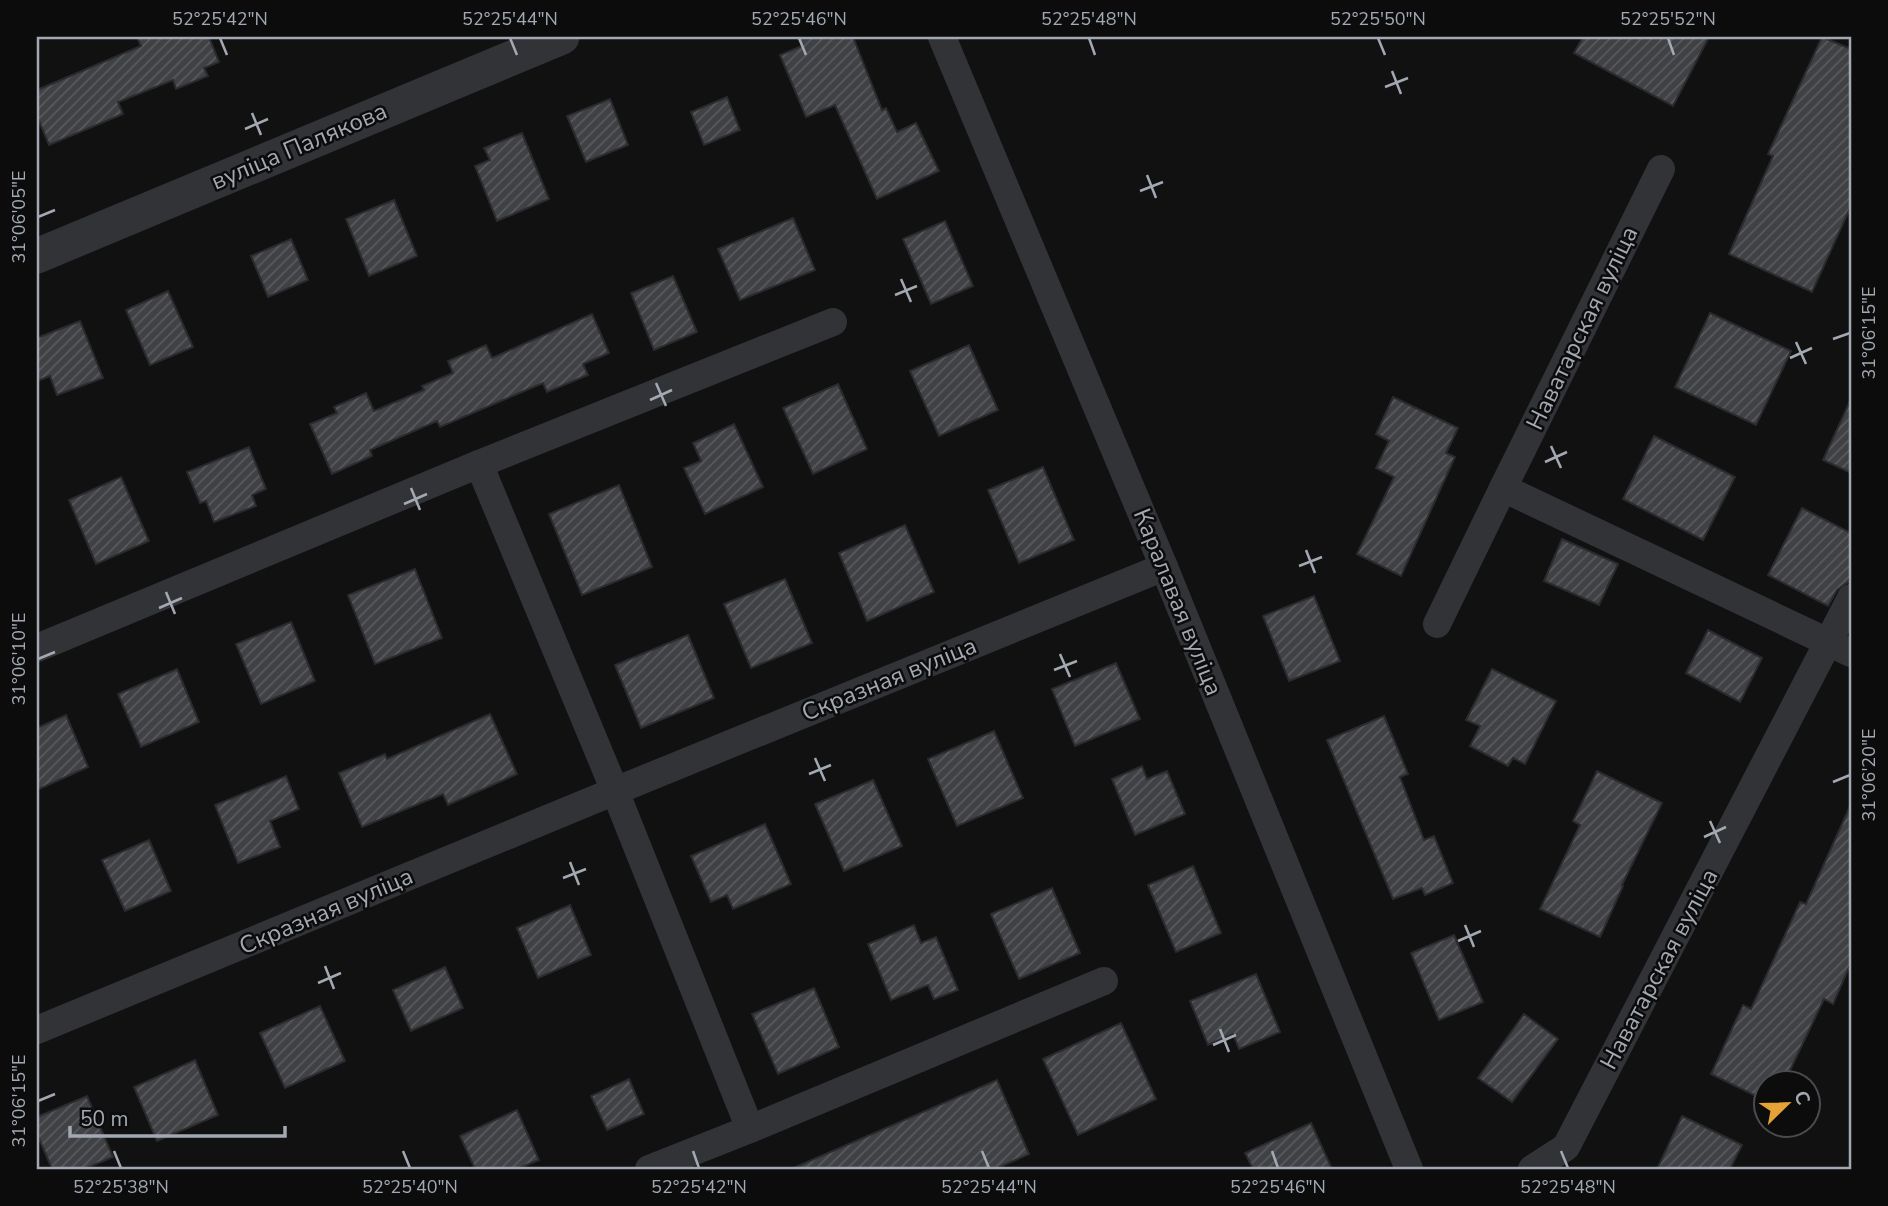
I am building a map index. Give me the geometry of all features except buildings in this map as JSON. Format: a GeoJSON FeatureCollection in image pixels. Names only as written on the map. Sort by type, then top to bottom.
{"type":"FeatureCollection","features":[{"type":"Feature","properties":{"kind":"street","name":"вуліца Палякова"},"geometry":{"type":"LineString","coordinates":[[37,256],[562,37]]}},
{"type":"Feature","properties":{"kind":"street","name":"Каралавая вуліца"},"geometry":{"type":"LineString","coordinates":[[942,37],[1164,567],[1409,1169]]}},
{"type":"Feature","properties":{"kind":"street","name":"Наватарская вуліца"},"geometry":{"type":"LineString","coordinates":[[1437,624],[1661,169]]}},
{"type":"Feature","properties":{"kind":"street"},"geometry":{"type":"LineString","coordinates":[[37,648],[479,464],[833,322]]}},
{"type":"Feature","properties":{"kind":"street"},"geometry":{"type":"LineString","coordinates":[[479,464],[615,791],[750,1129]]}},
{"type":"Feature","properties":{"kind":"street"},"geometry":{"type":"LineString","coordinates":[[1503,488],[1840,648]]}},
{"type":"Feature","properties":{"kind":"street","name":"Скразная вуліца"},"geometry":{"type":"LineString","coordinates":[[37,1031],[1164,567]]}},
{"type":"Feature","properties":{"kind":"street","name":"Наватарская вуліца"},"geometry":{"type":"LineString","coordinates":[[1532,1169],[1566,1147],[1840,648],[1851,598]]}},
{"type":"Feature","properties":{"kind":"street"},"geometry":{"type":"LineString","coordinates":[[649,1169],[1104,981]]}}]}
